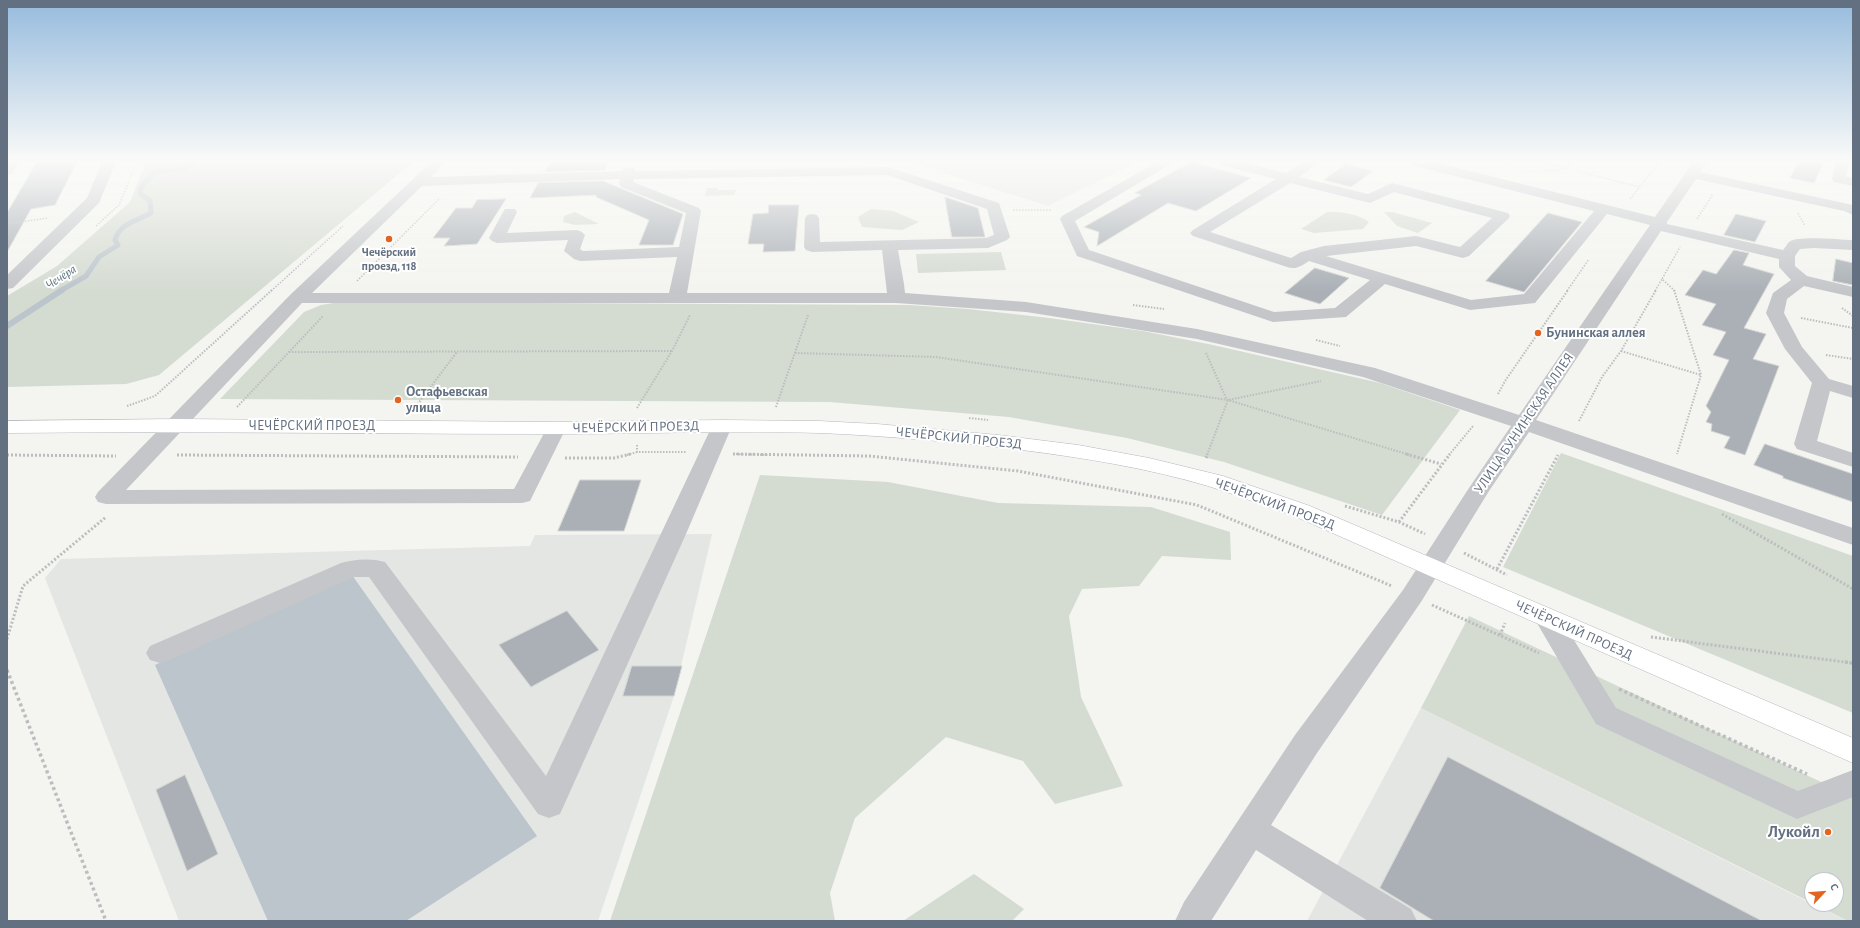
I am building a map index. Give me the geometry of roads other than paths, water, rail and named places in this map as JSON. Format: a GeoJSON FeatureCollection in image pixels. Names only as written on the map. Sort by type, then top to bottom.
{"type":"FeatureCollection","features":[{"type":"Feature","properties":{"kind":"main road","name":"ЧЕЧЁРСКИЙ ПРОЕЗД"},"geometry":{"type":"LineString","coordinates":[[7,427],[177,425],[556,428],[722,426],[819,427],[877,430],[1078,451],[1149,465],[1215,481],[1302,511],[1853,752]]}},
{"type":"Feature","properties":{"kind":"street"},"geometry":{"type":"LineString","coordinates":[[7,284],[89,205]]}},
{"type":"Feature","properties":{"kind":"street"},"geometry":{"type":"LineString","coordinates":[[394,205],[297,298],[177,425],[106,496],[522,496],[556,428]]}},
{"type":"Feature","properties":{"kind":"street"},"geometry":{"type":"LineString","coordinates":[[678,298],[694,211],[680,205]]}},
{"type":"Feature","properties":{"kind":"street"},"geometry":{"type":"LineString","coordinates":[[812,218],[812,247],[988,243],[1002,237],[994,206],[992,205]]}},
{"type":"Feature","properties":{"kind":"street"},"geometry":{"type":"LineString","coordinates":[[1091,205],[1067,219],[1083,253],[1273,317],[1340,313],[1383,278]]}},
{"type":"Feature","properties":{"kind":"street"},"geometry":{"type":"LineString","coordinates":[[1244,205],[1198,233],[1293,264],[1307,255],[1324,251],[1416,241],[1463,253],[1502,216],[1461,205]]}},
{"type":"Feature","properties":{"kind":"street"},"geometry":{"type":"LineString","coordinates":[[1589,205],[1689,233],[1787,256]]}},
{"type":"Feature","properties":{"kind":"street","name":"УЛИЦА БУНИНСКАЯ АЛЛЕЯ"},"geometry":{"type":"LineString","coordinates":[[1193,921],[1196,914],[1306,744],[1432,567],[1478,491],[1670,205]]}},
{"type":"Feature","properties":{"kind":"street"},"geometry":{"type":"LineString","coordinates":[[1836,205],[1849,208],[1853,211]]}},
{"type":"Feature","properties":{"kind":"street"},"geometry":{"type":"LineString","coordinates":[[1307,255],[1470,305],[1529,299],[1612,211]]}},
{"type":"Feature","properties":{"kind":"street"},"geometry":{"type":"LineString","coordinates":[[510,212],[497,238],[577,235],[572,250],[580,256],[686,252]]}},
{"type":"Feature","properties":{"kind":"street"},"geometry":{"type":"LineString","coordinates":[[1853,245],[1814,243],[1795,245],[1787,256],[1787,268],[1801,280],[1853,292]]}},
{"type":"Feature","properties":{"kind":"street"},"geometry":{"type":"LineString","coordinates":[[889,245],[896,284],[896,298]]}},
{"type":"Feature","properties":{"kind":"street"},"geometry":{"type":"LineString","coordinates":[[1801,280],[1779,297],[1775,313],[1794,349],[1822,383],[1853,392]]}},
{"type":"Feature","properties":{"kind":"street"},"geometry":{"type":"LineString","coordinates":[[297,298],[896,298],[1026,308],[1197,334],[1368,372],[1853,537]]}},
{"type":"Feature","properties":{"kind":"street"},"geometry":{"type":"LineString","coordinates":[[1822,383],[1805,444],[1853,460]]}},
{"type":"Feature","properties":{"kind":"street"},"geometry":{"type":"LineString","coordinates":[[160,653],[350,569],[376,568],[549,804],[687,507],[722,426]]}},
{"type":"Feature","properties":{"kind":"street"},"geometry":{"type":"LineString","coordinates":[[1547,618],[1606,716],[1797,805],[1853,783]]}},
{"type":"Feature","properties":{"kind":"street"},"geometry":{"type":"LineString","coordinates":[[1251,830],[1399,921]]}},
{"type":"Feature","properties":{"kind":"waterway","name":"Чечёра"},"geometry":{"type":"LineString","coordinates":[[60,291],[86,276],[99,257],[118,245],[115,240],[120,230],[135,220],[151,213],[150,205]]}},
{"type":"Feature","properties":{"kind":"waterway","name":"Чечёра"},"geometry":{"type":"LineString","coordinates":[[7,326],[62,290]]}},
{"type":"Feature","properties":{"kind":"place","name":"Чечёрский проезд, 118"},"geometry":{"type":"Point","coordinates":[389,239]}},
{"type":"Feature","properties":{"kind":"place","name":"Бунинская аллея"},"geometry":{"type":"Point","coordinates":[1538,333]}},
{"type":"Feature","properties":{"kind":"place","name":"Остафьевская улица"},"geometry":{"type":"Point","coordinates":[398,400]}},
{"type":"Feature","properties":{"kind":"place","name":"Лукойл"},"geometry":{"type":"Point","coordinates":[1828,832]}}]}
